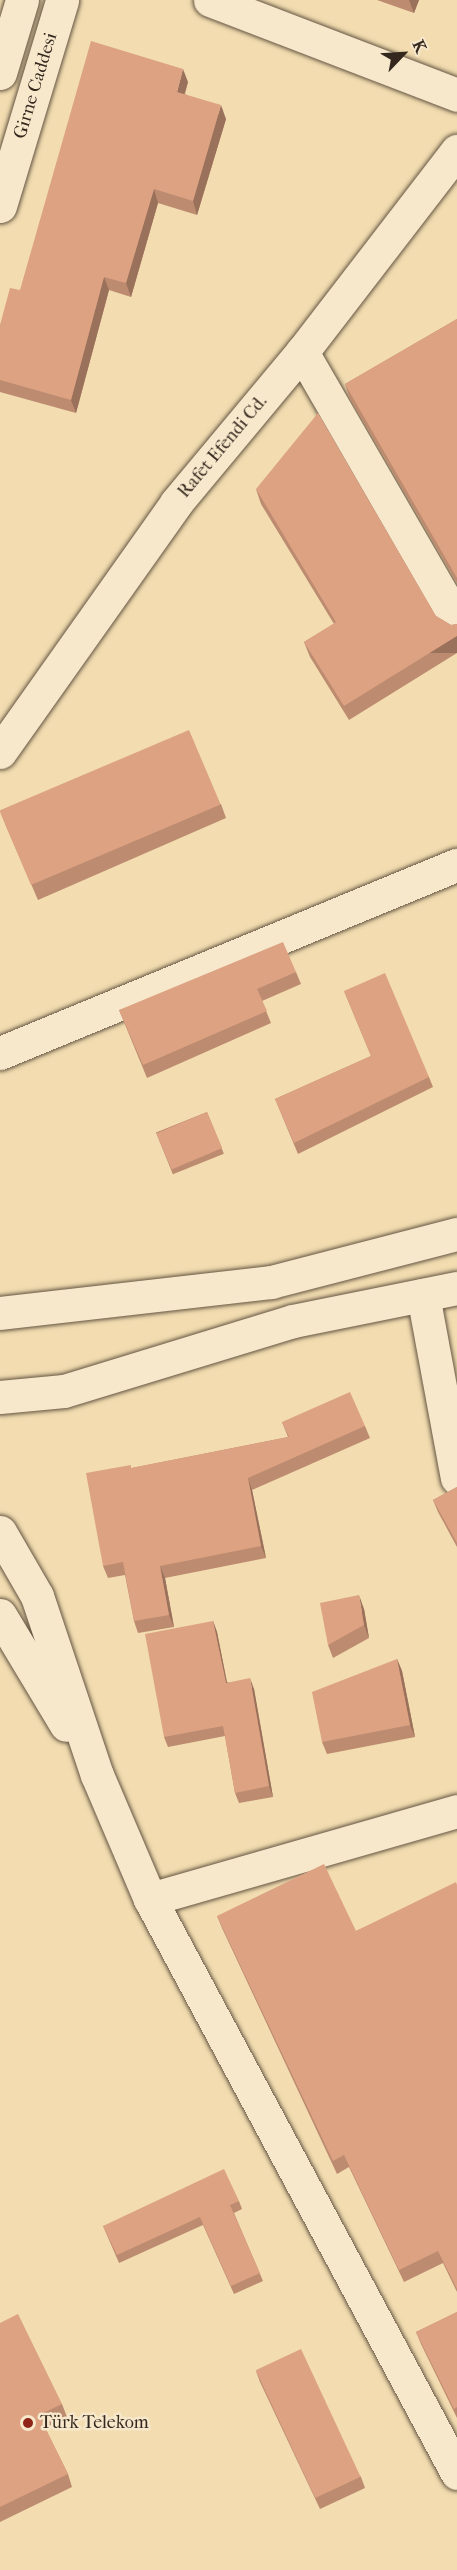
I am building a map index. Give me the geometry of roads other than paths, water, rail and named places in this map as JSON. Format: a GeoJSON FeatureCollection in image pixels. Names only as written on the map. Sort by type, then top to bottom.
{"type":"FeatureCollection","features":[{"type":"Feature","properties":{"kind":"main road"},"geometry":{"type":"LineString","coordinates":[[0,73],[22,0]]}},
{"type":"Feature","properties":{"kind":"main road","name":"Girne Caddesi"},"geometry":{"type":"LineString","coordinates":[[0,206],[62,0]]}},
{"type":"Feature","properties":{"kind":"main road"},"geometry":{"type":"LineString","coordinates":[[210,0],[457,95]]}},
{"type":"Feature","properties":{"kind":"main road","name":"Rafet Efendi Cd."},"geometry":{"type":"LineString","coordinates":[[0,752],[176,503],[302,352],[457,151]]}},
{"type":"Feature","properties":{"kind":"main road"},"geometry":{"type":"LineString","coordinates":[[302,352],[457,621]]}},
{"type":"Feature","properties":{"kind":"main road"},"geometry":{"type":"LineString","coordinates":[[0,1053],[457,865]]}},
{"type":"Feature","properties":{"kind":"main road"},"geometry":{"type":"LineString","coordinates":[[0,1313],[271,1282],[457,1234]]}},
{"type":"Feature","properties":{"kind":"main road"},"geometry":{"type":"LineString","coordinates":[[0,1397],[64,1390],[293,1321],[457,1288]]}},
{"type":"Feature","properties":{"kind":"main road"},"geometry":{"type":"LineString","coordinates":[[423,1295],[457,1478]]}},
{"type":"Feature","properties":{"kind":"main road"},"geometry":{"type":"LineString","coordinates":[[0,1532],[37,1596],[97,1775],[150,1899],[457,2473]]}},
{"type":"Feature","properties":{"kind":"main road"},"geometry":{"type":"LineString","coordinates":[[0,1615],[97,1775]]}},
{"type":"Feature","properties":{"kind":"main road"},"geometry":{"type":"LineString","coordinates":[[150,1899],[457,1811]]}},
{"type":"Feature","properties":{"kind":"place","name":"Türk Telekom"},"geometry":{"type":"Point","coordinates":[28,2423]}}]}
